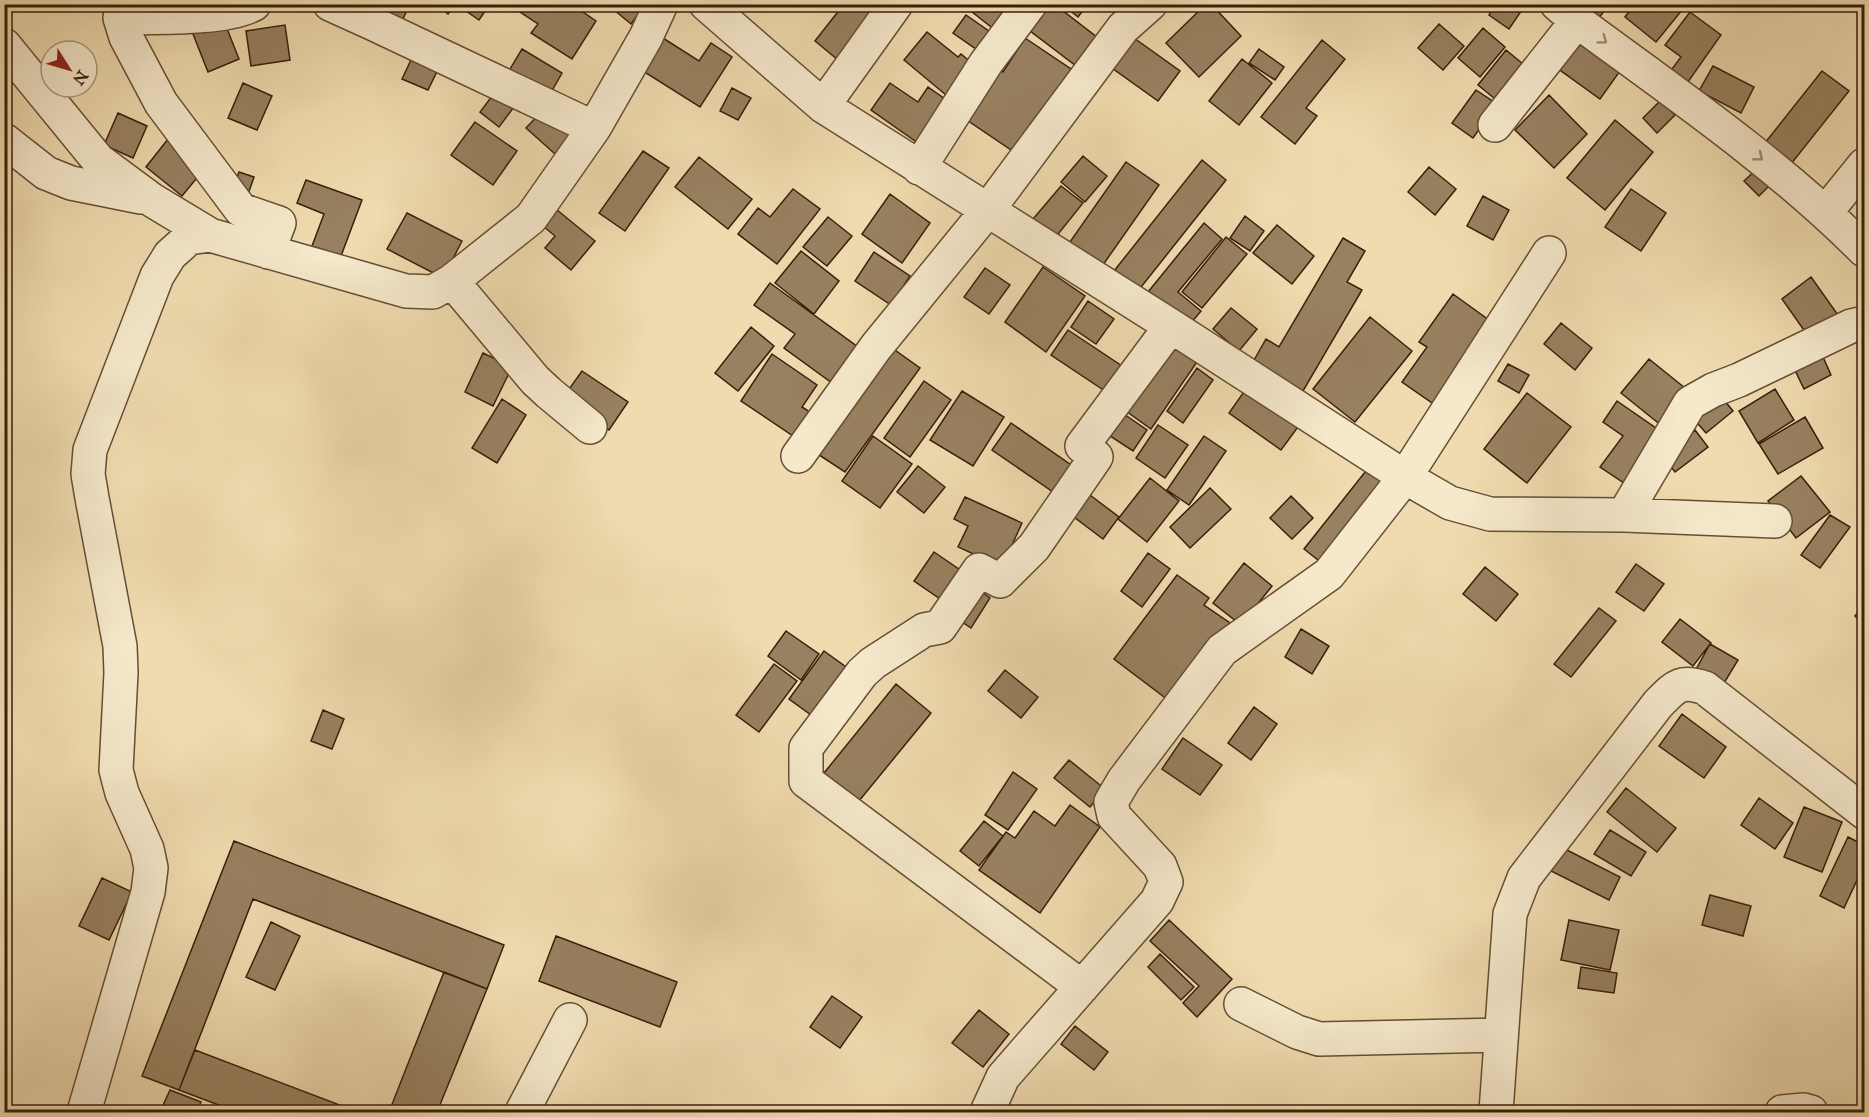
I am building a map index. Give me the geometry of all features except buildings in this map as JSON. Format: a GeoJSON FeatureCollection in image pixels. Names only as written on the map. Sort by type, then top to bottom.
{"type":"FeatureCollection","features":[{"type":"Feature","properties":{"kind":"street"},"geometry":{"type":"LineString","coordinates":[[254,4],[245,10],[195,16],[121,11],[126,38],[161,104],[241,210],[279,223],[268,252]]}},
{"type":"Feature","properties":{"kind":"street"},"geometry":{"type":"LineString","coordinates":[[330,4],[594,128]]}},
{"type":"Feature","properties":{"kind":"street"},"geometry":{"type":"LineString","coordinates":[[4,45],[98,160],[152,200],[210,234],[406,291],[433,292],[452,281],[531,218],[594,128],[646,37],[661,4]]}},
{"type":"Feature","properties":{"kind":"street"},"geometry":{"type":"LineString","coordinates":[[706,4],[823,106],[1405,477],[1450,503],[1490,514],[1624,515],[1775,520]]}},
{"type":"Feature","properties":{"kind":"street"},"geometry":{"type":"LineString","coordinates":[[823,106],[896,4]]}},
{"type":"Feature","properties":{"kind":"street"},"geometry":{"type":"LineString","coordinates":[[919,168],[986,63],[1030,4]]}},
{"type":"Feature","properties":{"kind":"street"},"geometry":{"type":"LineString","coordinates":[[798,456],[876,347],[987,211],[1123,28],[1150,4]]}},
{"type":"Feature","properties":{"kind":"street"},"geometry":{"type":"LineString","coordinates":[[1495,125],[1567,13],[1734,136],[1826,212],[1864,250]]}},
{"type":"Feature","properties":{"kind":"street"},"geometry":{"type":"LineString","coordinates":[[4,140],[46,173],[71,183],[152,200]]}},
{"type":"Feature","properties":{"kind":"street"},"geometry":{"type":"LineString","coordinates":[[1826,212],[1864,165]]}},
{"type":"Feature","properties":{"kind":"street"},"geometry":{"type":"LineString","coordinates":[[84,1113],[148,892],[151,868],[147,849],[122,793],[116,770],[121,673],[120,646],[88,474],[90,450],[157,276],[170,255],[189,238],[210,234]]}},
{"type":"Feature","properties":{"kind":"street"},"geometry":{"type":"LineString","coordinates":[[987,1113],[1003,1077],[1157,901],[1166,882],[1160,866],[1114,816],[1111,802],[1124,780],[1222,650],[1329,574],[1405,477],[1549,253]]}},
{"type":"Feature","properties":{"kind":"street"},"geometry":{"type":"LineString","coordinates":[[452,281],[535,380],[591,427]]}},
{"type":"Feature","properties":{"kind":"street"},"geometry":{"type":"LineString","coordinates":[[1624,515],[1690,403],[1713,390],[1739,380],[1851,326],[1864,323]]}},
{"type":"Feature","properties":{"kind":"street"},"geometry":{"type":"LineString","coordinates":[[1082,987],[806,781],[806,748],[862,673],[873,663],[924,630],[940,627],[979,570],[1000,581],[1034,547],[1096,457],[1082,446],[1171,326]]}},
{"type":"Feature","properties":{"kind":"street"},"geometry":{"type":"LineString","coordinates":[[1496,1113],[1510,914],[1524,878],[1658,704],[1675,687],[1692,683],[1705,688],[1864,812]]}},
{"type":"Feature","properties":{"kind":"street"},"geometry":{"type":"LineString","coordinates":[[1241,1004],[1296,1032],[1319,1039],[1501,1035]]}},
{"type":"Feature","properties":{"kind":"street"},"geometry":{"type":"LineString","coordinates":[[522,1113],[570,1020]]}},
{"type":"Feature","properties":{"kind":"street"},"geometry":{"type":"LineString","coordinates":[[1782,1113],[1804,1110],[1811,1113]]}}]}
